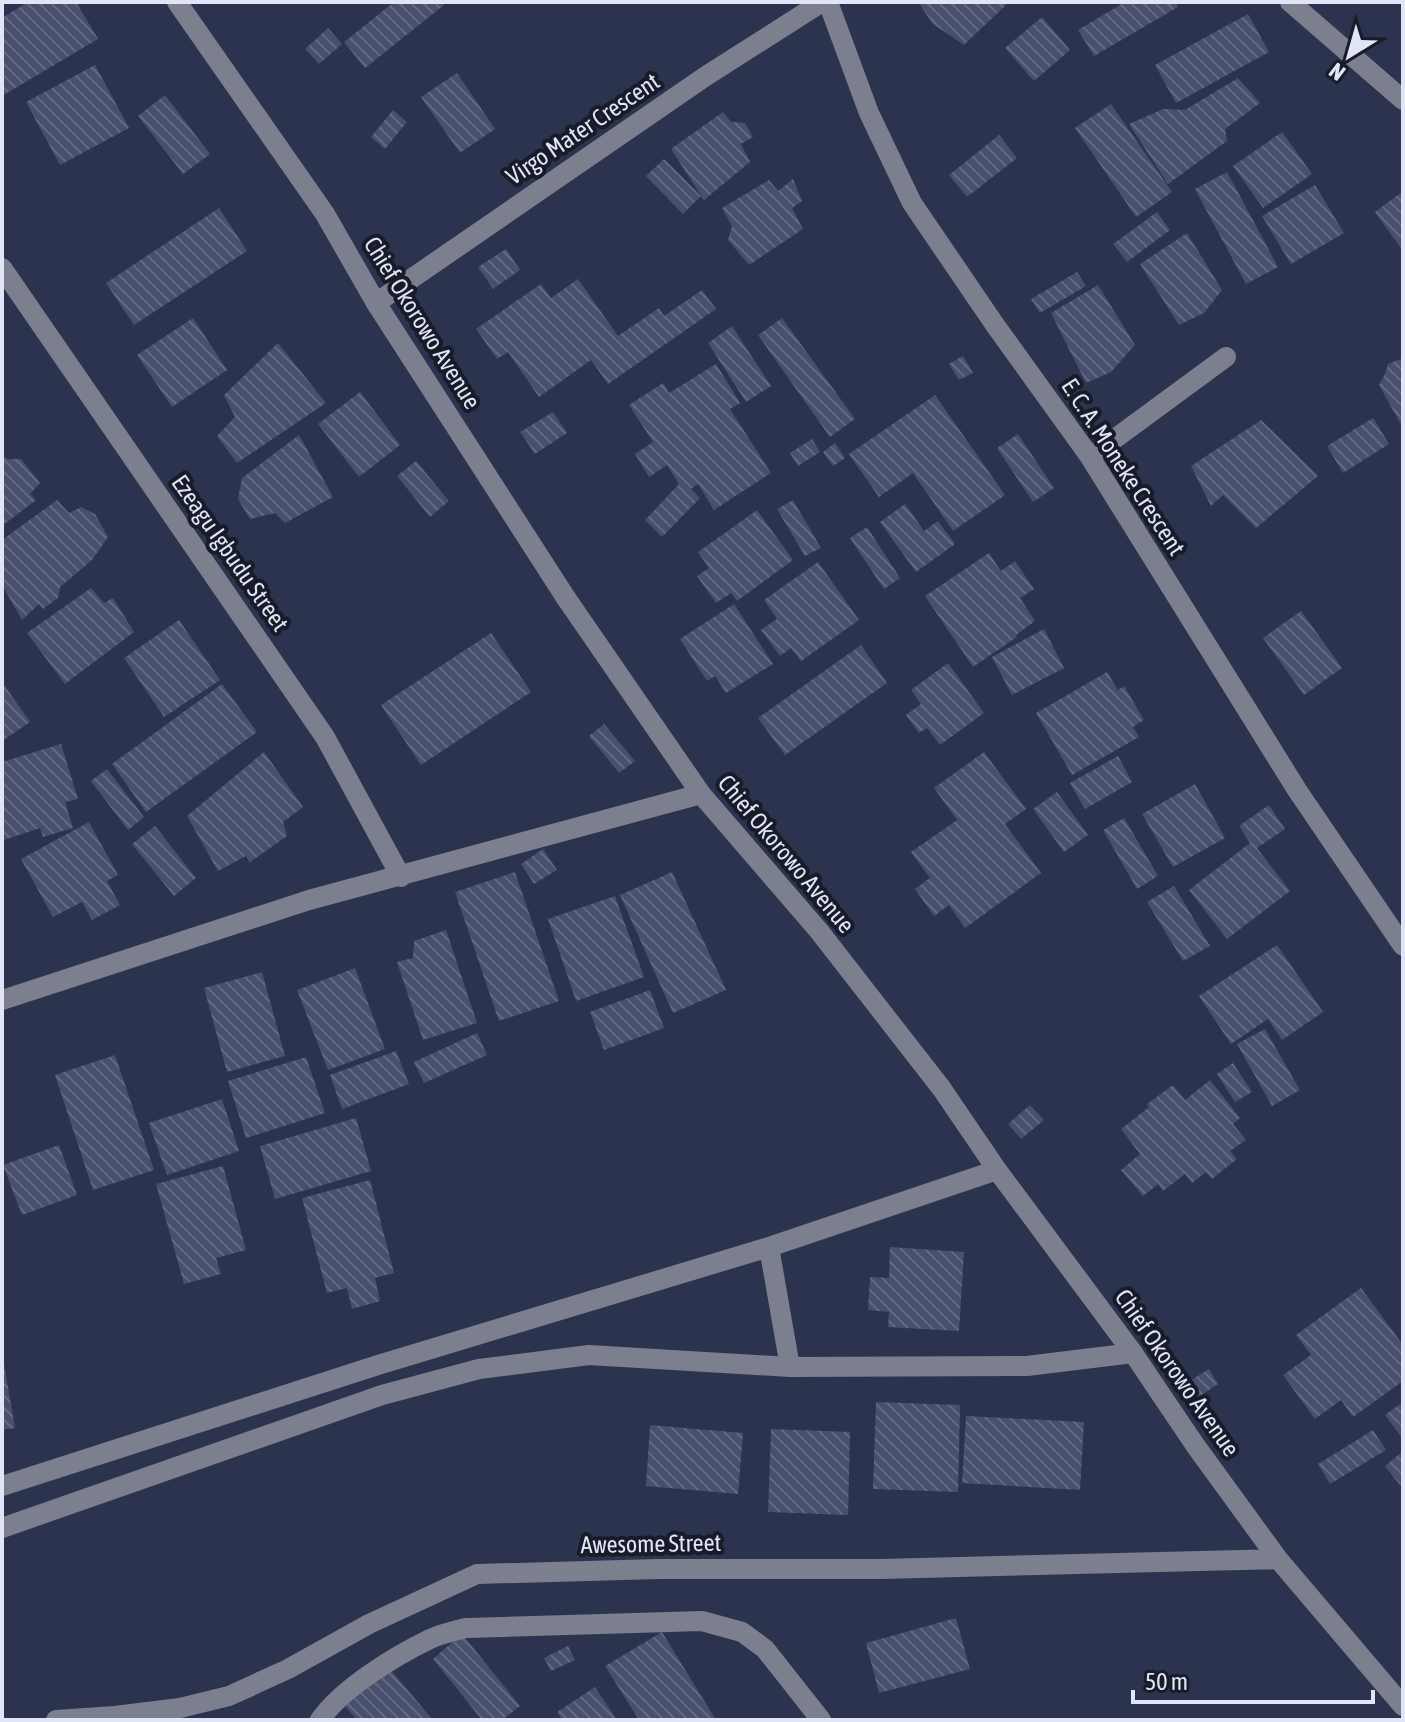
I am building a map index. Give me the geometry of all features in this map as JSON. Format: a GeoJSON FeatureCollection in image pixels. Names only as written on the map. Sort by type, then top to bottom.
{"type":"FeatureCollection","features":[{"type":"Feature","properties":{"kind":"street","name":"Chief Okorowo Avenue"},"geometry":{"type":"LineString","coordinates":[[177,2],[325,214],[376,303],[566,598],[701,794],[819,931],[942,1089],[1278,1559],[1403,1706]]}},
{"type":"Feature","properties":{"kind":"street","name":"Virgo Mater Crescent"},"geometry":{"type":"LineString","coordinates":[[376,303],[706,76],[825,2]]}},
{"type":"Feature","properties":{"kind":"street","name":"E. C. A. Moneke Crescent"},"geometry":{"type":"LineString","coordinates":[[825,2],[869,113],[912,203],[1090,457],[1297,790],[1403,946]]}},
{"type":"Feature","properties":{"kind":"street"},"geometry":{"type":"LineString","coordinates":[[1290,2],[1403,100]]}},
{"type":"Feature","properties":{"kind":"street","name":"Ezeagu Igbudu Street"},"geometry":{"type":"LineString","coordinates":[[2,268],[325,737],[401,877]]}},
{"type":"Feature","properties":{"kind":"street"},"geometry":{"type":"LineString","coordinates":[[1090,457],[1226,357]]}},
{"type":"Feature","properties":{"kind":"street"},"geometry":{"type":"LineString","coordinates":[[2,1000],[309,900],[701,794]]}},
{"type":"Feature","properties":{"kind":"street"},"geometry":{"type":"LineString","coordinates":[[2,1486],[378,1365],[769,1247],[997,1170]]}},
{"type":"Feature","properties":{"kind":"street"},"geometry":{"type":"LineString","coordinates":[[769,1247],[790,1367]]}},
{"type":"Feature","properties":{"kind":"street"},"geometry":{"type":"LineString","coordinates":[[2,1528],[382,1395],[479,1369],[589,1355],[790,1367],[1027,1366],[1133,1353]]}},
{"type":"Feature","properties":{"kind":"street","name":"Awesome Street"},"geometry":{"type":"LineString","coordinates":[[56,1720],[180,1708],[229,1696],[288,1669],[369,1624],[477,1574],[658,1569],[881,1569],[1278,1559]]}},
{"type":"Feature","properties":{"kind":"street"},"geometry":{"type":"LineString","coordinates":[[320,1720],[363,1678],[432,1638],[466,1628],[702,1621],[742,1632],[765,1649],[821,1720]]}},
{"type":"Feature","properties":{"kind":"building"},"geometry":{"type":"Polygon","coordinates":[[[28,2],[76,2],[98,39],[2,96],[2,18],[28,2]]]}},
{"type":"Feature","properties":{"kind":"building"},"geometry":{"type":"Polygon","coordinates":[[[394,2],[442,2],[444,5],[365,68],[344,42],[394,2]]]}},
{"type":"Feature","properties":{"kind":"building"},"geometry":{"type":"Polygon","coordinates":[[[918,2],[1009,2],[964,45],[933,24],[918,2]]]}},
{"type":"Feature","properties":{"kind":"building"},"geometry":{"type":"Polygon","coordinates":[[[1125,2],[1176,2],[1178,7],[1094,56],[1078,30],[1125,2]]]}},
{"type":"Feature","properties":{"kind":"building"},"geometry":{"type":"Polygon","coordinates":[[[1248,14],[1269,52],[1176,103],[1155,65],[1248,14]]]}},
{"type":"Feature","properties":{"kind":"building"},"geometry":{"type":"Polygon","coordinates":[[[1042,17],[1070,50],[1034,81],[1005,48],[1042,17]]]}},
{"type":"Feature","properties":{"kind":"building"},"geometry":{"type":"Polygon","coordinates":[[[328,28],[342,44],[319,64],[305,49],[328,28]]]}},
{"type":"Feature","properties":{"kind":"building"},"geometry":{"type":"Polygon","coordinates":[[[95,65],[129,128],[60,165],[26,102],[95,65]]]}},
{"type":"Feature","properties":{"kind":"building"},"geometry":{"type":"Polygon","coordinates":[[[457,73],[495,129],[460,153],[421,97],[457,73]]]}},
{"type":"Feature","properties":{"kind":"building"},"geometry":{"type":"Polygon","coordinates":[[[1238,78],[1260,103],[1225,129],[1227,141],[1168,184],[1129,124],[1163,109],[1185,110],[1238,78]]]}},
{"type":"Feature","properties":{"kind":"building"},"geometry":{"type":"Polygon","coordinates":[[[165,95],[210,154],[183,174],[138,116],[165,95]]]}},
{"type":"Feature","properties":{"kind":"building"},"geometry":{"type":"Polygon","coordinates":[[[1111,104],[1172,192],[1136,217],[1075,128],[1111,104]]]}},
{"type":"Feature","properties":{"kind":"building"},"geometry":{"type":"Polygon","coordinates":[[[393,110],[407,122],[385,149],[371,137],[393,110]]]}},
{"type":"Feature","properties":{"kind":"building"},"geometry":{"type":"Polygon","coordinates":[[[723,112],[731,122],[745,123],[753,137],[741,144],[750,162],[704,200],[671,149],[723,112]]]}},
{"type":"Feature","properties":{"kind":"building"},"geometry":{"type":"Polygon","coordinates":[[[1282,132],[1312,174],[1263,208],[1233,166],[1282,132]]]}},
{"type":"Feature","properties":{"kind":"building"},"geometry":{"type":"Polygon","coordinates":[[[999,135],[1017,158],[967,197],[949,175],[999,135]]]}},
{"type":"Feature","properties":{"kind":"building"},"geometry":{"type":"Polygon","coordinates":[[[664,159],[701,196],[683,214],[646,176],[664,159]]]}},
{"type":"Feature","properties":{"kind":"building"},"geometry":{"type":"Polygon","coordinates":[[[1227,172],[1278,267],[1246,284],[1195,189],[1227,172]]]}},
{"type":"Feature","properties":{"kind":"building"},"geometry":{"type":"Polygon","coordinates":[[[793,179],[802,201],[792,208],[803,229],[749,265],[728,240],[732,226],[722,208],[769,180],[778,191],[793,179]]]}},
{"type":"Feature","properties":{"kind":"building"},"geometry":{"type":"Polygon","coordinates":[[[1315,185],[1344,233],[1291,264],[1262,216],[1315,185]]]}},
{"type":"Feature","properties":{"kind":"building"},"geometry":{"type":"Polygon","coordinates":[[[1403,191],[1403,251],[1375,212],[1403,191]]]}},
{"type":"Feature","properties":{"kind":"building"},"geometry":{"type":"Polygon","coordinates":[[[219,208],[247,251],[134,325],[106,283],[219,208]]]}},
{"type":"Feature","properties":{"kind":"building"},"geometry":{"type":"Polygon","coordinates":[[[1157,212],[1170,230],[1127,262],[1113,244],[1157,212]]]}},
{"type":"Feature","properties":{"kind":"building"},"geometry":{"type":"Polygon","coordinates":[[[1187,233],[1222,290],[1204,313],[1179,325],[1140,264],[1187,233]]]}},
{"type":"Feature","properties":{"kind":"building"},"geometry":{"type":"Polygon","coordinates":[[[506,249],[520,270],[493,289],[478,267],[506,249]]]}},
{"type":"Feature","properties":{"kind":"building"},"geometry":{"type":"Polygon","coordinates":[[[1077,272],[1086,286],[1040,313],[1031,299],[1077,272]]]}},
{"type":"Feature","properties":{"kind":"building"},"geometry":{"type":"Polygon","coordinates":[[[578,279],[618,336],[659,308],[664,316],[702,290],[716,309],[608,384],[591,360],[539,397],[508,352],[497,359],[476,329],[541,284],[551,298],[578,279]]]}},
{"type":"Feature","properties":{"kind":"building"},"geometry":{"type":"Polygon","coordinates":[[[1098,285],[1135,345],[1111,372],[1086,383],[1051,313],[1098,285]]]}},
{"type":"Feature","properties":{"kind":"building"},"geometry":{"type":"Polygon","coordinates":[[[193,318],[227,370],[172,407],[137,355],[193,318]]]}},
{"type":"Feature","properties":{"kind":"building"},"geometry":{"type":"Polygon","coordinates":[[[782,318],[855,419],[830,437],[758,335],[782,318]]]}},
{"type":"Feature","properties":{"kind":"building"},"geometry":{"type":"Polygon","coordinates":[[[732,326],[771,386],[746,402],[708,343],[732,326]]]}},
{"type":"Feature","properties":{"kind":"building"},"geometry":{"type":"Polygon","coordinates":[[[278,343],[326,403],[237,463],[217,436],[235,417],[224,395],[278,343]]]}},
{"type":"Feature","properties":{"kind":"building"},"geometry":{"type":"Polygon","coordinates":[[[963,356],[973,373],[959,380],[949,364],[963,356]]]}},
{"type":"Feature","properties":{"kind":"building"},"geometry":{"type":"Polygon","coordinates":[[[1403,358],[1403,428],[1379,385],[1388,364],[1403,358]]]}},
{"type":"Feature","properties":{"kind":"building"},"geometry":{"type":"Polygon","coordinates":[[[716,364],[740,403],[730,409],[771,473],[714,510],[698,484],[691,489],[700,498],[662,537],[645,520],[679,484],[667,465],[649,477],[635,454],[653,442],[629,405],[663,383],[669,393],[716,364]]]}},
{"type":"Feature","properties":{"kind":"building"},"geometry":{"type":"Polygon","coordinates":[[[360,392],[400,445],[359,477],[318,424],[360,392]]]}},
{"type":"Feature","properties":{"kind":"building"},"geometry":{"type":"Polygon","coordinates":[[[935,395],[1005,495],[953,531],[913,473],[879,497],[849,454],[935,395]]]}},
{"type":"Feature","properties":{"kind":"building"},"geometry":{"type":"Polygon","coordinates":[[[553,412],[567,433],[535,454],[520,432],[553,412]]]}},
{"type":"Feature","properties":{"kind":"building"},"geometry":{"type":"Polygon","coordinates":[[[1373,418],[1389,444],[1343,473],[1327,446],[1373,418]]]}},
{"type":"Feature","properties":{"kind":"building"},"geometry":{"type":"Polygon","coordinates":[[[1261,420],[1318,476],[1256,528],[1223,495],[1211,506],[1191,466],[1261,420]]]}},
{"type":"Feature","properties":{"kind":"building"},"geometry":{"type":"Polygon","coordinates":[[[1018,434],[1054,488],[1033,502],[997,448],[1018,434]]]}},
{"type":"Feature","properties":{"kind":"building"},"geometry":{"type":"Polygon","coordinates":[[[299,435],[333,497],[285,523],[275,513],[250,519],[238,499],[242,478],[299,435]]]}},
{"type":"Feature","properties":{"kind":"building"},"geometry":{"type":"Polygon","coordinates":[[[812,439],[820,452],[798,466],[790,453],[812,439]]]}},
{"type":"Feature","properties":{"kind":"building"},"geometry":{"type":"Polygon","coordinates":[[[835,443],[845,458],[833,466],[823,452],[835,443]]]}},
{"type":"Feature","properties":{"kind":"building"},"geometry":{"type":"Polygon","coordinates":[[[2,455],[7,459],[21,459],[40,483],[30,494],[36,500],[2,526],[2,455]]]}},
{"type":"Feature","properties":{"kind":"building"},"geometry":{"type":"Polygon","coordinates":[[[416,461],[449,501],[430,517],[397,476],[416,461]]]}},
{"type":"Feature","properties":{"kind":"building"},"geometry":{"type":"Polygon","coordinates":[[[57,500],[69,513],[81,507],[95,514],[108,537],[92,560],[60,587],[58,598],[43,609],[39,604],[22,620],[2,585],[2,540],[57,500]]]}},
{"type":"Feature","properties":{"kind":"building"},"geometry":{"type":"Polygon","coordinates":[[[793,500],[821,548],[805,556],[777,509],[793,500]]]}},
{"type":"Feature","properties":{"kind":"building"},"geometry":{"type":"Polygon","coordinates":[[[905,504],[924,531],[938,521],[955,544],[916,572],[880,522],[905,504]]]}},
{"type":"Feature","properties":{"kind":"building"},"geometry":{"type":"Polygon","coordinates":[[[757,510],[793,560],[737,601],[731,593],[716,603],[697,576],[709,568],[698,552],[757,510]]]}},
{"type":"Feature","properties":{"kind":"building"},"geometry":{"type":"Polygon","coordinates":[[[867,527],[900,578],[884,589],[850,538],[867,527]]]}},
{"type":"Feature","properties":{"kind":"building"},"geometry":{"type":"Polygon","coordinates":[[[989,553],[1001,571],[1015,561],[1034,589],[1020,598],[1035,621],[973,667],[925,596],[989,553]]]}},
{"type":"Feature","properties":{"kind":"building"},"geometry":{"type":"Polygon","coordinates":[[[818,562],[859,620],[801,661],[791,648],[780,656],[761,630],[777,619],[764,600],[818,562]]]}},
{"type":"Feature","properties":{"kind":"building"},"geometry":{"type":"Polygon","coordinates":[[[91,588],[104,603],[113,598],[134,632],[65,684],[27,633],[91,588]]]}},
{"type":"Feature","properties":{"kind":"building"},"geometry":{"type":"Polygon","coordinates":[[[734,604],[773,664],[726,693],[715,676],[707,681],[680,639],[734,604]]]}},
{"type":"Feature","properties":{"kind":"building"},"geometry":{"type":"Polygon","coordinates":[[[1301,611],[1342,668],[1304,695],[1263,638],[1301,611]]]}},
{"type":"Feature","properties":{"kind":"building"},"geometry":{"type":"Polygon","coordinates":[[[179,620],[220,680],[164,717],[124,658],[179,620]]]}},
{"type":"Feature","properties":{"kind":"building"},"geometry":{"type":"Polygon","coordinates":[[[1044,629],[1064,668],[1012,695],[992,657],[1044,629]]]}},
{"type":"Feature","properties":{"kind":"building"},"geometry":{"type":"Polygon","coordinates":[[[491,633],[531,692],[421,765],[381,705],[491,633]]]}},
{"type":"Feature","properties":{"kind":"building"},"geometry":{"type":"Polygon","coordinates":[[[861,645],[887,683],[785,755],[758,718],[861,645]]]}},
{"type":"Feature","properties":{"kind":"building"},"geometry":{"type":"Polygon","coordinates":[[[948,663],[984,713],[940,745],[927,728],[919,733],[906,715],[921,704],[911,690],[948,663]]]}},
{"type":"Feature","properties":{"kind":"building"},"geometry":{"type":"Polygon","coordinates":[[[1107,672],[1118,690],[1124,686],[1144,720],[1133,727],[1139,737],[1072,775],[1036,713],[1107,672]]]}},
{"type":"Feature","properties":{"kind":"building"},"geometry":{"type":"Polygon","coordinates":[[[2,682],[30,722],[2,741],[2,682]]]}},
{"type":"Feature","properties":{"kind":"building"},"geometry":{"type":"Polygon","coordinates":[[[222,684],[257,732],[146,812],[112,764],[222,684]]]}},
{"type":"Feature","properties":{"kind":"building"},"geometry":{"type":"Polygon","coordinates":[[[604,724],[635,761],[619,773],[589,736],[604,724]]]}},
{"type":"Feature","properties":{"kind":"building"},"geometry":{"type":"Polygon","coordinates":[[[61,744],[78,799],[65,802],[73,828],[43,837],[40,828],[4,840],[2,762],[61,744]]]}},
{"type":"Feature","properties":{"kind":"building"},"geometry":{"type":"Polygon","coordinates":[[[264,752],[303,807],[283,822],[287,836],[250,862],[246,856],[218,871],[187,816],[264,752]]]}},
{"type":"Feature","properties":{"kind":"building"},"geometry":{"type":"Polygon","coordinates":[[[984,752],[1026,809],[1005,824],[1041,873],[965,928],[949,905],[934,916],[915,889],[930,878],[911,852],[957,820],[934,788],[984,752]]]}},
{"type":"Feature","properties":{"kind":"building"},"geometry":{"type":"Polygon","coordinates":[[[1118,756],[1132,782],[1085,809],[1070,783],[1118,756]]]}},
{"type":"Feature","properties":{"kind":"building"},"geometry":{"type":"Polygon","coordinates":[[[107,769],[144,817],[128,830],[91,781],[107,769]]]}},
{"type":"Feature","properties":{"kind":"building"},"geometry":{"type":"Polygon","coordinates":[[[1195,784],[1225,838],[1173,867],[1142,814],[1195,784]]]}},
{"type":"Feature","properties":{"kind":"building"},"geometry":{"type":"Polygon","coordinates":[[[1057,792],[1088,835],[1064,852],[1033,809],[1057,792]]]}},
{"type":"Feature","properties":{"kind":"building"},"geometry":{"type":"Polygon","coordinates":[[[1269,805],[1285,829],[1257,848],[1290,891],[1227,939],[1189,890],[1250,843],[1239,826],[1269,805]]]}},
{"type":"Feature","properties":{"kind":"building"},"geometry":{"type":"Polygon","coordinates":[[[1124,818],[1158,876],[1137,889],[1103,830],[1124,818]]]}},
{"type":"Feature","properties":{"kind":"building"},"geometry":{"type":"Polygon","coordinates":[[[89,822],[118,875],[107,881],[120,905],[92,920],[82,902],[53,917],[21,859],[89,822]]]}},
{"type":"Feature","properties":{"kind":"building"},"geometry":{"type":"Polygon","coordinates":[[[155,826],[196,878],[174,896],[132,844],[155,826]]]}},
{"type":"Feature","properties":{"kind":"building"},"geometry":{"type":"Polygon","coordinates":[[[543,849],[557,870],[534,884],[521,864],[543,849]]]}},
{"type":"Feature","properties":{"kind":"building"},"geometry":{"type":"Polygon","coordinates":[[[515,872],[559,1001],[499,1021],[455,892],[515,872]]]}},
{"type":"Feature","properties":{"kind":"building"},"geometry":{"type":"Polygon","coordinates":[[[672,872],[726,990],[673,1013],[620,895],[672,872]]]}},
{"type":"Feature","properties":{"kind":"building"},"geometry":{"type":"Polygon","coordinates":[[[1174,886],[1210,946],[1183,961],[1147,902],[1174,886]]]}},
{"type":"Feature","properties":{"kind":"building"},"geometry":{"type":"Polygon","coordinates":[[[615,896],[644,977],[576,1001],[548,919],[615,896]]]}},
{"type":"Feature","properties":{"kind":"building"},"geometry":{"type":"Polygon","coordinates":[[[446,930],[477,1023],[423,1040],[397,962],[413,958],[414,941],[446,930]]]}},
{"type":"Feature","properties":{"kind":"building"},"geometry":{"type":"Polygon","coordinates":[[[1277,945],[1323,1012],[1282,1040],[1268,1019],[1231,1044],[1199,996],[1277,945]]]}},
{"type":"Feature","properties":{"kind":"building"},"geometry":{"type":"Polygon","coordinates":[[[355,968],[385,1049],[328,1070],[297,990],[355,968]]]}},
{"type":"Feature","properties":{"kind":"building"},"geometry":{"type":"Polygon","coordinates":[[[262,972],[285,1056],[227,1072],[204,988],[262,972]]]}},
{"type":"Feature","properties":{"kind":"building"},"geometry":{"type":"Polygon","coordinates":[[[650,990],[664,1028],[604,1050],[590,1012],[650,990]]]}},
{"type":"Feature","properties":{"kind":"building"},"geometry":{"type":"Polygon","coordinates":[[[1265,1029],[1300,1090],[1272,1106],[1237,1044],[1265,1029]]]}},
{"type":"Feature","properties":{"kind":"building"},"geometry":{"type":"Polygon","coordinates":[[[477,1033],[487,1055],[424,1083],[414,1062],[477,1033]]]}},
{"type":"Feature","properties":{"kind":"building"},"geometry":{"type":"Polygon","coordinates":[[[396,1051],[409,1084],[342,1109],[330,1075],[396,1051]]]}},
{"type":"Feature","properties":{"kind":"building"},"geometry":{"type":"Polygon","coordinates":[[[115,1055],[154,1170],[93,1190],[55,1075],[115,1055]]]}},
{"type":"Feature","properties":{"kind":"building"},"geometry":{"type":"Polygon","coordinates":[[[306,1057],[325,1113],[246,1138],[228,1081],[306,1057]]]}},
{"type":"Feature","properties":{"kind":"building"},"geometry":{"type":"Polygon","coordinates":[[[1233,1063],[1252,1092],[1235,1102],[1217,1074],[1233,1063]]]}},
{"type":"Feature","properties":{"kind":"building"},"geometry":{"type":"Polygon","coordinates":[[[1210,1080],[1240,1118],[1233,1124],[1246,1140],[1230,1151],[1237,1159],[1212,1179],[1206,1172],[1192,1183],[1185,1174],[1163,1191],[1158,1184],[1143,1196],[1121,1170],[1140,1154],[1121,1129],[1173,1085],[1185,1100],[1210,1080]]]}},
{"type":"Feature","properties":{"kind":"building"},"geometry":{"type":"Polygon","coordinates":[[[222,1099],[239,1151],[167,1175],[149,1123],[222,1099]]]}},
{"type":"Feature","properties":{"kind":"building"},"geometry":{"type":"Polygon","coordinates":[[[1030,1105],[1044,1120],[1021,1139],[1008,1124],[1030,1105]]]}},
{"type":"Feature","properties":{"kind":"building"},"geometry":{"type":"Polygon","coordinates":[[[356,1118],[371,1171],[275,1199],[260,1146],[356,1118]]]}},
{"type":"Feature","properties":{"kind":"building"},"geometry":{"type":"Polygon","coordinates":[[[59,1145],[77,1195],[22,1215],[3,1165],[59,1145]]]}},
{"type":"Feature","properties":{"kind":"building"},"geometry":{"type":"Polygon","coordinates":[[[223,1166],[246,1250],[216,1258],[221,1274],[184,1284],[156,1184],[223,1166]]]}},
{"type":"Feature","properties":{"kind":"building"},"geometry":{"type":"Polygon","coordinates":[[[370,1180],[394,1273],[375,1278],[380,1301],[352,1309],[347,1288],[327,1293],[302,1198],[370,1180]]]}},
{"type":"Feature","properties":{"kind":"building"},"geometry":{"type":"Polygon","coordinates":[[[890,1247],[964,1252],[959,1331],[888,1327],[889,1312],[868,1310],[870,1277],[889,1278],[890,1247]]]}},
{"type":"Feature","properties":{"kind":"building"},"geometry":{"type":"Polygon","coordinates":[[[1361,1288],[1403,1345],[1403,1381],[1353,1417],[1341,1400],[1315,1419],[1283,1375],[1311,1355],[1296,1335],[1361,1288]]]}},
{"type":"Feature","properties":{"kind":"building"},"geometry":{"type":"Polygon","coordinates":[[[2,1364],[15,1428],[2,1430],[2,1364]]]}},
{"type":"Feature","properties":{"kind":"building"},"geometry":{"type":"Polygon","coordinates":[[[1209,1369],[1218,1384],[1195,1399],[1185,1384],[1209,1369]]]}},
{"type":"Feature","properties":{"kind":"building"},"geometry":{"type":"Polygon","coordinates":[[[876,1402],[960,1405],[958,1492],[873,1489],[876,1402]]]}},
{"type":"Feature","properties":{"kind":"building"},"geometry":{"type":"Polygon","coordinates":[[[1403,1402],[1403,1439],[1385,1415],[1403,1402]]]}},
{"type":"Feature","properties":{"kind":"building"},"geometry":{"type":"Polygon","coordinates":[[[966,1416],[1084,1422],[1080,1490],[962,1483],[966,1416]]]}},
{"type":"Feature","properties":{"kind":"building"},"geometry":{"type":"Polygon","coordinates":[[[650,1425],[743,1433],[738,1494],[646,1486],[650,1425]]]}},
{"type":"Feature","properties":{"kind":"building"},"geometry":{"type":"Polygon","coordinates":[[[771,1429],[850,1432],[848,1515],[768,1512],[771,1429]]]}},
{"type":"Feature","properties":{"kind":"building"},"geometry":{"type":"Polygon","coordinates":[[[1373,1430],[1386,1450],[1330,1484],[1318,1464],[1373,1430]]]}},
{"type":"Feature","properties":{"kind":"building"},"geometry":{"type":"Polygon","coordinates":[[[1403,1451],[1403,1482],[1400,1485],[1385,1466],[1403,1451]]]}},
{"type":"Feature","properties":{"kind":"building"},"geometry":{"type":"Polygon","coordinates":[[[956,1618],[970,1669],[879,1693],[866,1643],[956,1618]]]}},
{"type":"Feature","properties":{"kind":"building"},"geometry":{"type":"Polygon","coordinates":[[[662,1632],[716,1720],[639,1720],[605,1666],[662,1632]]]}},
{"type":"Feature","properties":{"kind":"building"},"geometry":{"type":"Polygon","coordinates":[[[462,1634],[520,1706],[502,1720],[482,1720],[433,1659],[462,1634]]]}},
{"type":"Feature","properties":{"kind":"building"},"geometry":{"type":"Polygon","coordinates":[[[568,1646],[575,1660],[551,1671],[544,1658],[568,1646]]]}},
{"type":"Feature","properties":{"kind":"building"},"geometry":{"type":"Polygon","coordinates":[[[388,1667],[433,1720],[357,1720],[344,1705],[388,1667]]]}},
{"type":"Feature","properties":{"kind":"building"},"geometry":{"type":"Polygon","coordinates":[[[595,1687],[617,1720],[563,1720],[557,1712],[595,1687]]]}}]}
